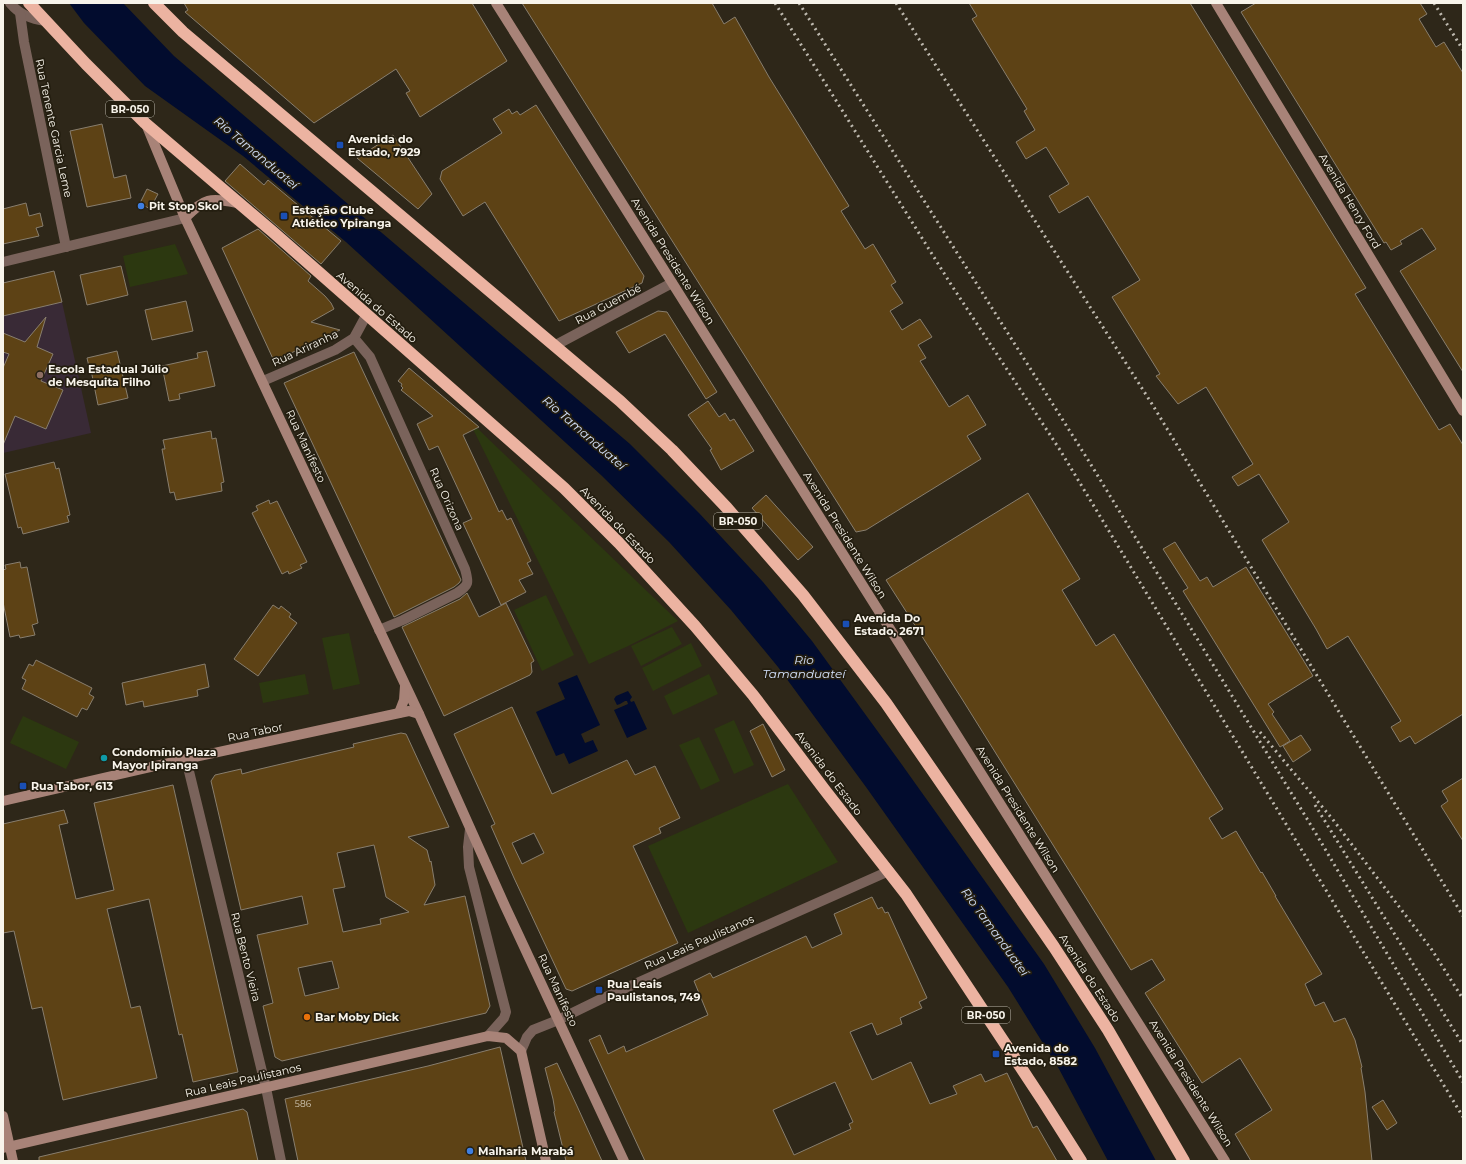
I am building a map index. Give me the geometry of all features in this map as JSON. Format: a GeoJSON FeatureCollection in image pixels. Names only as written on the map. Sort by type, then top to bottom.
{"type":"FeatureCollection","features":[{"type":"Feature","properties":{"kind":"highway","name":"Avenida do Estado"},"geometry":{"type":"LineString","coordinates":[[29,3],[91,70],[145,123],[367,314],[564,488],[619,543],[695,626],[744,683],[906,894],[1081,1161]]}},
{"type":"Feature","properties":{"kind":"highway","name":"Avenida do Estado"},"geometry":{"type":"LineString","coordinates":[[154,3],[183,32],[620,401],[672,450],[727,508],[803,595],[886,703],[1054,947],[1108,1030],[1184,1161]]}},
{"type":"Feature","properties":{"kind":"main road","name":"Avenida Presidente Wilson"},"geometry":{"type":"LineString","coordinates":[[496,3],[1225,1161]]}},
{"type":"Feature","properties":{"kind":"main road","name":"Avenida Henry Ford"},"geometry":{"type":"LineString","coordinates":[[1216,3],[1463,411]]}},
{"type":"Feature","properties":{"kind":"main road","name":"Rua Manifesto"},"geometry":{"type":"LineString","coordinates":[[145,123],[185,218],[419,714],[470,829],[624,1161]]}},
{"type":"Feature","properties":{"kind":"main road"},"geometry":{"type":"LineString","coordinates":[[185,218],[196,207],[213,199],[238,203]]}},
{"type":"Feature","properties":{"kind":"main road"},"geometry":{"type":"LineString","coordinates":[[399,713],[404,700],[405,685]]}},
{"type":"Feature","properties":{"kind":"main road","name":"Rua Tabor"},"geometry":{"type":"LineString","coordinates":[[3,801],[186,759],[399,713],[409,712],[419,714]]}},
{"type":"Feature","properties":{"kind":"main road","name":"Rua Leais Paulistanos"},"geometry":{"type":"LineString","coordinates":[[6,1147],[488,1036],[506,1038],[521,1051]]}},
{"type":"Feature","properties":{"kind":"main road"},"geometry":{"type":"LineString","coordinates":[[521,1051],[546,1161]]}},
{"type":"Feature","properties":{"kind":"main road"},"geometry":{"type":"LineString","coordinates":[[3,1116],[6,1147],[13,1161]]}},
{"type":"Feature","properties":{"kind":"street"},"geometry":{"type":"LineString","coordinates":[[10,3],[20,13],[35,20],[46,21]]}},
{"type":"Feature","properties":{"kind":"street","name":"Rua Tenente Garcia Leme"},"geometry":{"type":"LineString","coordinates":[[20,13],[24,42],[66,247]]}},
{"type":"Feature","properties":{"kind":"street"},"geometry":{"type":"LineString","coordinates":[[3,262],[185,218]]}},
{"type":"Feature","properties":{"kind":"street","name":"Rua Guembé"},"geometry":{"type":"LineString","coordinates":[[554,346],[672,283]]}},
{"type":"Feature","properties":{"kind":"street","name":"Rua Ariranha"},"geometry":{"type":"LineString","coordinates":[[263,381],[335,350],[354,338],[367,314]]}},
{"type":"Feature","properties":{"kind":"street","name":"Rua Orizona"},"geometry":{"type":"LineString","coordinates":[[354,338],[370,357],[461,562],[468,583],[465,588],[457,593],[403,620],[379,630]]}},
{"type":"Feature","properties":{"kind":"street","name":"Rua Bento Vieira"},"geometry":{"type":"LineString","coordinates":[[186,759],[266,1088],[281,1161]]}},
{"type":"Feature","properties":{"kind":"street","name":"Rua Manifesto"},"geometry":{"type":"LineString","coordinates":[[470,829],[468,847],[469,867],[506,1008],[504,1018],[488,1036]]}},
{"type":"Feature","properties":{"kind":"street","name":"Rua Leais Paulistanos"},"geometry":{"type":"LineString","coordinates":[[521,1051],[526,1037],[533,1030],[889,872]]}},
{"type":"Feature","properties":{"kind":"shaded area","name":"Escola Estadual Júlio de Mesquita Filho"},"geometry":{"type":"Polygon","coordinates":[[[62,302],[91,433],[3,453],[3,316],[62,302]]]}},
{"type":"Feature","properties":{"kind":"green space"},"geometry":{"type":"Polygon","coordinates":[[[175,244],[188,274],[130,287],[123,256],[175,244]]]}},
{"type":"Feature","properties":{"kind":"green space"},"geometry":{"type":"Polygon","coordinates":[[[477,428],[678,621],[589,664],[473,429],[477,428]]]}},
{"type":"Feature","properties":{"kind":"green space"},"geometry":{"type":"Polygon","coordinates":[[[546,595],[574,655],[542,671],[514,610],[546,595]]]}},
{"type":"Feature","properties":{"kind":"green space"},"geometry":{"type":"Polygon","coordinates":[[[672,627],[682,644],[641,666],[631,646],[672,627]]]}},
{"type":"Feature","properties":{"kind":"green space"},"geometry":{"type":"Polygon","coordinates":[[[349,633],[360,684],[333,690],[322,638],[349,633]]]}},
{"type":"Feature","properties":{"kind":"green space"},"geometry":{"type":"Polygon","coordinates":[[[691,643],[702,666],[653,691],[642,668],[691,643]]]}},
{"type":"Feature","properties":{"kind":"green space"},"geometry":{"type":"Polygon","coordinates":[[[305,674],[309,694],[263,703],[259,683],[305,674]]]}},
{"type":"Feature","properties":{"kind":"green space"},"geometry":{"type":"Polygon","coordinates":[[[709,674],[718,694],[673,715],[664,696],[709,674]]]}},
{"type":"Feature","properties":{"kind":"green space"},"geometry":{"type":"Polygon","coordinates":[[[23,716],[79,742],[66,769],[10,743],[23,716]]]}},
{"type":"Feature","properties":{"kind":"green space"},"geometry":{"type":"Polygon","coordinates":[[[734,720],[754,765],[734,774],[714,729],[734,720]]]}},
{"type":"Feature","properties":{"kind":"green space"},"geometry":{"type":"Polygon","coordinates":[[[699,737],[720,781],[701,790],[679,745],[699,737]]]}},
{"type":"Feature","properties":{"kind":"green space"},"geometry":{"type":"Polygon","coordinates":[[[788,784],[838,862],[688,933],[648,846],[788,784]]]}},
{"type":"Feature","properties":{"kind":"water","name":"Rio Tamanduateí"},"geometry":{"type":"Polygon","coordinates":[[[69,3],[123,3],[174,56],[630,444],[699,513],[763,582],[812,641],[1044,964],[1095,1048],[1156,1161],[1108,1161],[1059,1069],[1008,987],[866,787],[778,667],[731,610],[669,542],[601,475],[346,242],[243,156],[145,86],[84,23],[69,3]]]}},
{"type":"Feature","properties":{"kind":"water"},"geometry":{"type":"Polygon","coordinates":[[[577,675],[600,725],[581,734],[585,743],[593,740],[598,751],[569,764],[564,753],[556,756],[536,712],[565,699],[558,683],[577,675]]]}},
{"type":"Feature","properties":{"kind":"water"},"geometry":{"type":"Polygon","coordinates":[[[628,691],[632,697],[630,700],[631,702],[634,701],[647,729],[627,738],[614,710],[628,704],[627,701],[617,705],[614,699],[616,696],[628,691]]]}},
{"type":"Feature","properties":{"kind":"building"},"geometry":{"type":"Polygon","coordinates":[[[184,3],[472,3],[507,61],[420,117],[406,93],[410,91],[396,69],[314,123],[185,12],[188,10],[184,3]]]}},
{"type":"Feature","properties":{"kind":"building"},"geometry":{"type":"Polygon","coordinates":[[[522,3],[712,3],[724,24],[735,17],[769,77],[849,206],[841,211],[865,249],[873,244],[896,282],[891,285],[903,303],[890,311],[902,330],[920,319],[932,337],[918,345],[926,358],[920,361],[949,407],[968,395],[986,425],[967,436],[981,459],[866,530],[856,532],[522,3]]]}},
{"type":"Feature","properties":{"kind":"building"},"geometry":{"type":"Polygon","coordinates":[[[969,3],[1190,3],[1366,288],[1355,294],[1439,430],[1450,424],[1463,445],[1463,714],[1415,744],[1410,736],[1400,742],[1391,727],[1401,721],[1348,636],[1327,649],[1262,540],[1289,522],[1259,474],[1238,486],[1232,477],[1253,464],[1206,387],[1178,404],[1156,376],[1160,374],[1112,297],[1140,280],[1088,196],[1059,213],[1049,196],[1069,184],[1046,147],[1026,159],[1016,142],[1035,130],[1024,111],[1027,109],[972,19],[977,16],[969,3]]]}},
{"type":"Feature","properties":{"kind":"building"},"geometry":{"type":"Polygon","coordinates":[[[1256,3],[1420,3],[1427,14],[1419,19],[1436,47],[1444,42],[1463,73],[1463,372],[1400,271],[1436,249],[1422,228],[1400,241],[1402,244],[1391,250],[1386,242],[1384,243],[1241,12],[1256,3]]]}},
{"type":"Feature","properties":{"kind":"building"},"geometry":{"type":"Polygon","coordinates":[[[536,105],[644,276],[642,283],[559,321],[485,202],[463,216],[440,179],[442,171],[502,133],[493,119],[509,109],[512,114],[517,111],[520,115],[536,105]]]}},
{"type":"Feature","properties":{"kind":"building"},"geometry":{"type":"Polygon","coordinates":[[[102,124],[114,178],[126,175],[131,198],[87,207],[70,131],[102,124]]]}},
{"type":"Feature","properties":{"kind":"building"},"geometry":{"type":"Polygon","coordinates":[[[393,135],[432,194],[418,209],[357,158],[393,135]]]}},
{"type":"Feature","properties":{"kind":"building"},"geometry":{"type":"Polygon","coordinates":[[[240,164],[264,185],[268,180],[341,241],[321,264],[225,181],[240,164]]]}},
{"type":"Feature","properties":{"kind":"building"},"geometry":{"type":"Polygon","coordinates":[[[147,189],[158,194],[150,209],[140,203],[147,189]]]}},
{"type":"Feature","properties":{"kind":"building"},"geometry":{"type":"Polygon","coordinates":[[[26,203],[29,216],[40,213],[43,226],[36,228],[39,236],[3,244],[3,209],[26,203]]]}},
{"type":"Feature","properties":{"kind":"building"},"geometry":{"type":"Polygon","coordinates":[[[258,229],[311,276],[308,281],[331,303],[334,309],[311,322],[340,330],[274,361],[222,248],[258,229]]]}},
{"type":"Feature","properties":{"kind":"building"},"geometry":{"type":"Polygon","coordinates":[[[121,266],[128,295],[87,305],[80,275],[121,266]]]}},
{"type":"Feature","properties":{"kind":"building"},"geometry":{"type":"Polygon","coordinates":[[[54,271],[62,302],[3,316],[3,283],[54,271]]]}},
{"type":"Feature","properties":{"kind":"building"},"geometry":{"type":"Polygon","coordinates":[[[186,301],[193,331],[152,340],[145,310],[186,301]]]}},
{"type":"Feature","properties":{"kind":"building"},"geometry":{"type":"Polygon","coordinates":[[[658,311],[667,312],[717,392],[706,399],[665,334],[629,353],[616,332],[658,311]]]}},
{"type":"Feature","properties":{"kind":"building"},"geometry":{"type":"Polygon","coordinates":[[[46,317],[37,347],[53,354],[41,381],[63,390],[46,429],[15,416],[3,445],[3,368],[9,354],[3,352],[3,333],[25,342],[46,317]]]}},
{"type":"Feature","properties":{"kind":"building"},"geometry":{"type":"Polygon","coordinates":[[[117,351],[128,398],[98,405],[87,358],[117,351]]]}},
{"type":"Feature","properties":{"kind":"building"},"geometry":{"type":"Polygon","coordinates":[[[207,351],[215,386],[179,394],[180,399],[169,401],[162,366],[198,358],[197,353],[207,351]]]}},
{"type":"Feature","properties":{"kind":"building"},"geometry":{"type":"Polygon","coordinates":[[[354,352],[461,580],[454,587],[394,617],[284,383],[354,352]]]}},
{"type":"Feature","properties":{"kind":"building"},"geometry":{"type":"Polygon","coordinates":[[[409,368],[479,427],[463,435],[499,512],[502,510],[507,520],[511,518],[531,561],[527,563],[533,574],[519,580],[526,592],[501,605],[463,523],[472,519],[438,446],[429,450],[417,424],[433,416],[401,390],[403,388],[401,386],[402,384],[398,381],[409,368]]]}},
{"type":"Feature","properties":{"kind":"building"},"geometry":{"type":"Polygon","coordinates":[[[708,401],[719,417],[725,413],[730,421],[734,419],[754,451],[721,470],[710,450],[712,449],[688,415],[708,401]]]}},
{"type":"Feature","properties":{"kind":"building"},"geometry":{"type":"Polygon","coordinates":[[[211,431],[212,439],[216,438],[224,482],[221,483],[222,491],[176,500],[174,492],[170,493],[162,449],[165,449],[163,440],[211,431]]]}},
{"type":"Feature","properties":{"kind":"building"},"geometry":{"type":"Polygon","coordinates":[[[54,462],[56,469],[59,468],[70,515],[67,516],[69,522],[23,534],[21,527],[18,528],[5,474],[54,462]]]}},
{"type":"Feature","properties":{"kind":"building"},"geometry":{"type":"Polygon","coordinates":[[[1028,493],[1080,579],[1062,590],[1096,646],[1114,634],[1223,809],[1209,818],[1222,839],[1236,831],[1322,974],[1305,984],[1315,1006],[1324,1002],[1334,1022],[1345,1018],[1355,1040],[1362,1067],[1372,1161],[1251,1161],[1235,1134],[1272,1110],[1240,1058],[1202,1083],[1145,993],[1165,980],[1152,959],[1131,970],[886,580],[1028,493]]]}},
{"type":"Feature","properties":{"kind":"building"},"geometry":{"type":"Polygon","coordinates":[[[766,495],[813,547],[798,560],[752,508],[766,495]]]}},
{"type":"Feature","properties":{"kind":"building"},"geometry":{"type":"Polygon","coordinates":[[[269,500],[270,504],[277,501],[307,562],[300,565],[302,568],[289,574],[288,571],[282,574],[252,513],[258,510],[256,506],[269,500]]]}},
{"type":"Feature","properties":{"kind":"building"},"geometry":{"type":"Polygon","coordinates":[[[1175,542],[1200,581],[1207,577],[1213,587],[1246,567],[1313,676],[1268,704],[1274,712],[1272,714],[1290,741],[1280,747],[1183,591],[1188,588],[1163,549],[1175,542]]]}},
{"type":"Feature","properties":{"kind":"building"},"geometry":{"type":"Polygon","coordinates":[[[20,562],[21,568],[27,567],[38,623],[32,625],[35,635],[20,638],[19,635],[10,637],[3,602],[3,570],[6,569],[5,565],[20,562]]]}},
{"type":"Feature","properties":{"kind":"building"},"geometry":{"type":"Polygon","coordinates":[[[467,593],[479,617],[506,603],[534,661],[531,663],[532,672],[530,675],[444,716],[402,627],[460,599],[467,593]]]}},
{"type":"Feature","properties":{"kind":"building"},"geometry":{"type":"Polygon","coordinates":[[[273,605],[279,609],[281,606],[291,614],[289,617],[297,623],[258,676],[234,659],[273,605]]]}},
{"type":"Feature","properties":{"kind":"building"},"geometry":{"type":"Polygon","coordinates":[[[36,660],[92,688],[89,694],[94,697],[87,710],[82,708],[77,717],[22,689],[26,680],[22,678],[29,664],[33,666],[36,660]]]}},
{"type":"Feature","properties":{"kind":"building"},"geometry":{"type":"Polygon","coordinates":[[[205,664],[209,687],[197,690],[198,696],[144,707],[143,701],[126,705],[122,683],[205,664]]]}},
{"type":"Feature","properties":{"kind":"building"},"geometry":{"type":"Polygon","coordinates":[[[512,707],[552,794],[627,760],[635,775],[655,766],[680,818],[659,828],[661,833],[633,846],[678,943],[572,991],[566,989],[491,826],[495,824],[454,734],[512,707]],[[534,833],[512,843],[522,864],[544,853],[534,833]]]}},
{"type":"Feature","properties":{"kind":"building"},"geometry":{"type":"Polygon","coordinates":[[[763,724],[785,770],[772,777],[750,731],[763,724]]]}},
{"type":"Feature","properties":{"kind":"building"},"geometry":{"type":"Polygon","coordinates":[[[401,733],[406,734],[449,827],[408,837],[427,850],[430,862],[431,861],[435,885],[424,905],[465,896],[490,1006],[486,1013],[282,1061],[275,1057],[263,1006],[273,1003],[257,935],[308,924],[302,896],[241,910],[211,781],[215,775],[241,769],[242,774],[354,747],[353,744],[401,733]],[[374,845],[337,853],[345,887],[333,889],[343,932],[381,924],[380,919],[409,912],[386,897],[374,845]],[[332,961],[298,968],[305,996],[339,988],[332,961]]]}},
{"type":"Feature","properties":{"kind":"building"},"geometry":{"type":"Polygon","coordinates":[[[1301,735],[1311,750],[1293,762],[1283,746],[1301,735]]]}},
{"type":"Feature","properties":{"kind":"building"},"geometry":{"type":"Polygon","coordinates":[[[1463,778],[1463,841],[1441,806],[1448,801],[1442,791],[1463,778]]]}},
{"type":"Feature","properties":{"kind":"building"},"geometry":{"type":"Polygon","coordinates":[[[173,785],[238,1072],[193,1082],[182,1034],[179,1035],[149,899],[107,909],[131,1008],[140,1006],[157,1078],[63,1100],[42,1007],[32,1009],[14,931],[3,933],[3,824],[64,810],[68,823],[59,825],[76,899],[114,890],[94,803],[173,785]]]}},
{"type":"Feature","properties":{"kind":"building"},"geometry":{"type":"Polygon","coordinates":[[[872,897],[878,909],[882,907],[885,913],[888,912],[927,998],[919,1002],[922,1008],[900,1018],[902,1024],[877,1035],[872,1023],[850,1032],[872,1080],[911,1062],[930,1104],[957,1094],[953,1086],[981,1074],[985,1082],[1007,1073],[1033,1128],[1037,1126],[1057,1161],[645,1161],[589,1040],[600,1035],[608,1054],[624,1046],[626,1052],[708,1015],[694,981],[710,973],[713,978],[806,936],[812,948],[842,934],[834,914],[872,897]],[[835,1082],[773,1110],[794,1155],[851,1129],[849,1124],[853,1122],[835,1082]]]}},
{"type":"Feature","properties":{"kind":"building"},"geometry":{"type":"Polygon","coordinates":[[[500,1047],[526,1161],[298,1161],[285,1099],[428,1066],[500,1047]]]}},
{"type":"Feature","properties":{"kind":"building"},"geometry":{"type":"Polygon","coordinates":[[[557,1063],[602,1161],[566,1161],[545,1068],[557,1063]]]}},
{"type":"Feature","properties":{"kind":"building"},"geometry":{"type":"Polygon","coordinates":[[[1383,1100],[1397,1123],[1387,1130],[1372,1107],[1383,1100]]]}},
{"type":"Feature","properties":{"kind":"building"},"geometry":{"type":"Polygon","coordinates":[[[243,1109],[247,1112],[258,1161],[39,1161],[39,1157],[243,1109]]]}},
{"type":"Feature","properties":{"kind":"railway"},"geometry":{"type":"LineString","coordinates":[[775,3],[952,286],[1060,450],[1463,1117]]}},
{"type":"Feature","properties":{"kind":"railway"},"geometry":{"type":"LineString","coordinates":[[799,3],[1090,463],[1312,827],[1463,1082]]}},
{"type":"Feature","properties":{"kind":"railway"},"geometry":{"type":"LineString","coordinates":[[896,3],[1152,404],[1463,916]]}},
{"type":"Feature","properties":{"kind":"railway"},"geometry":{"type":"LineString","coordinates":[[1434,3],[1463,50]]}},
{"type":"Feature","properties":{"kind":"railway"},"geometry":{"type":"LineString","coordinates":[[1260,732],[1334,821],[1432,950],[1463,999]]}},
{"type":"Feature","properties":{"kind":"railway"},"geometry":{"type":"LineString","coordinates":[[1315,805],[1463,1045]]}},
{"type":"Feature","properties":{"kind":"place","name":"Avenida do Estado, 7929"},"geometry":{"type":"Point","coordinates":[340,145]}},
{"type":"Feature","properties":{"kind":"place","name":"Pit Stop Skol"},"geometry":{"type":"Point","coordinates":[141,206]}},
{"type":"Feature","properties":{"kind":"place","name":"Estação Clube Atlético Ypiranga"},"geometry":{"type":"Point","coordinates":[284,216]}},
{"type":"Feature","properties":{"kind":"place","name":"Escola Estadual Júlio de Mesquita Filho"},"geometry":{"type":"Point","coordinates":[40,375]}},
{"type":"Feature","properties":{"kind":"place","name":"Avenida Do Estado, 2671"},"geometry":{"type":"Point","coordinates":[846,624]}},
{"type":"Feature","properties":{"kind":"place","name":"Condomínio Plaza Mayor Ipiranga"},"geometry":{"type":"Point","coordinates":[104,758]}},
{"type":"Feature","properties":{"kind":"place","name":"Rua Tabor, 613"},"geometry":{"type":"Point","coordinates":[23,786]}},
{"type":"Feature","properties":{"kind":"place","name":"Rua Leais Paulistanos, 749"},"geometry":{"type":"Point","coordinates":[599,990]}},
{"type":"Feature","properties":{"kind":"place","name":"Bar Moby Dick"},"geometry":{"type":"Point","coordinates":[307,1017]}},
{"type":"Feature","properties":{"kind":"place","name":"Avenida do Estado, 8582"},"geometry":{"type":"Point","coordinates":[996,1054]}},
{"type":"Feature","properties":{"kind":"place","name":"Malharia Marabá"},"geometry":{"type":"Point","coordinates":[470,1151]}}]}
